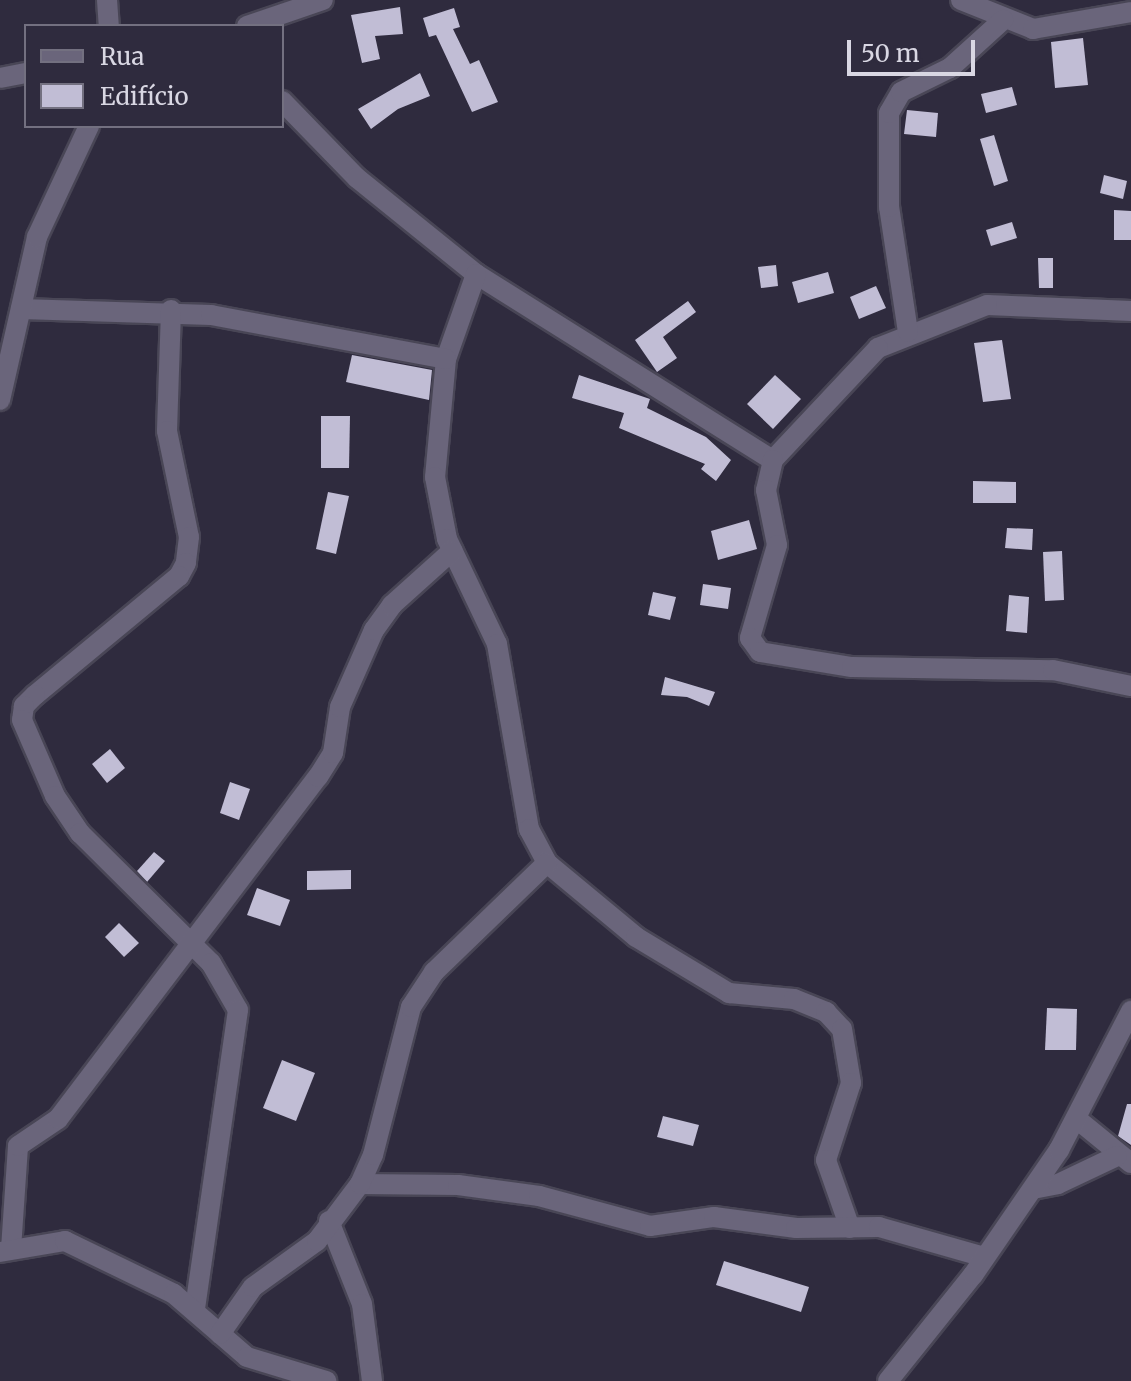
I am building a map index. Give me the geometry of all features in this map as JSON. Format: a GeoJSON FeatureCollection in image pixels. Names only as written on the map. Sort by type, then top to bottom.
{"type":"FeatureCollection","features":[{"type":"Feature","properties":{"kind":"street"},"geometry":{"type":"LineString","coordinates":[[107,0],[109,24]]}},
{"type":"Feature","properties":{"kind":"street"},"geometry":{"type":"LineString","coordinates":[[253,24],[323,0]]}},
{"type":"Feature","properties":{"kind":"street"},"geometry":{"type":"LineString","coordinates":[[961,0],[1003,20],[1033,29],[1061,28],[1131,12]]}},
{"type":"Feature","properties":{"kind":"street"},"geometry":{"type":"LineString","coordinates":[[908,332],[889,207],[889,113],[901,92],[950,68],[1003,20]]}},
{"type":"Feature","properties":{"kind":"street"},"geometry":{"type":"LineString","coordinates":[[0,78],[24,73]]}},
{"type":"Feature","properties":{"kind":"street"},"geometry":{"type":"LineString","coordinates":[[284,103],[357,178],[476,274],[773,460]]}},
{"type":"Feature","properties":{"kind":"street"},"geometry":{"type":"LineString","coordinates":[[0,400],[7,343],[21,309],[37,237],[88,128]]}},
{"type":"Feature","properties":{"kind":"street"},"geometry":{"type":"LineString","coordinates":[[476,274],[446,359],[435,477],[452,551],[497,644],[529,829],[547,863],[636,937],[729,993],[794,999],[826,1012],[842,1029],[851,1083],[826,1160],[850,1228]]}},
{"type":"Feature","properties":{"kind":"street"},"geometry":{"type":"LineString","coordinates":[[1131,311],[987,305],[908,332],[878,348],[773,460],[766,490],[777,545],[750,638],[753,648],[852,667],[1053,670],[1131,686]]}},
{"type":"Feature","properties":{"kind":"street"},"geometry":{"type":"LineString","coordinates":[[21,309],[171,310],[446,359]]}},
{"type":"Feature","properties":{"kind":"street"},"geometry":{"type":"LineString","coordinates":[[171,310],[167,431],[189,537],[186,563],[179,576],[35,695],[24,706],[22,720],[55,796],[80,833],[192,943],[229,987],[238,1010],[195,1310]]}},
{"type":"Feature","properties":{"kind":"street"},"geometry":{"type":"LineString","coordinates":[[326,1381],[247,1357],[195,1310],[65,1241],[5,1250],[18,1146],[58,1119],[333,753],[340,707],[374,630],[392,605],[452,551]]}},
{"type":"Feature","properties":{"kind":"street"},"geometry":{"type":"LineString","coordinates":[[220,1334],[253,1287],[300,1256],[360,1184],[411,1007],[434,972],[547,863]]}},
{"type":"Feature","properties":{"kind":"street"},"geometry":{"type":"LineString","coordinates":[[888,1381],[1033,1189],[1078,1120],[1131,1011]]}},
{"type":"Feature","properties":{"kind":"street"},"geometry":{"type":"LineString","coordinates":[[1033,1189],[1058,1184],[1124,1160],[1078,1120]]}},
{"type":"Feature","properties":{"kind":"street"},"geometry":{"type":"LineString","coordinates":[[360,1184],[499,1191],[650,1226],[714,1217],[796,1228],[879,1227],[984,1257]]}},
{"type":"Feature","properties":{"kind":"street"},"geometry":{"type":"LineString","coordinates":[[329,1221],[362,1304],[372,1381]]}},
{"type":"Feature","properties":{"kind":"building"},"geometry":{"type":"Polygon","coordinates":[[[400,7],[403,34],[375,36],[380,59],[362,63],[351,15],[400,7]]]}},
{"type":"Feature","properties":{"kind":"building"},"geometry":{"type":"Polygon","coordinates":[[[454,8],[460,27],[453,29],[470,64],[479,60],[498,102],[472,112],[436,35],[429,37],[423,18],[454,8]]]}},
{"type":"Feature","properties":{"kind":"building"},"geometry":{"type":"Polygon","coordinates":[[[1083,38],[1088,85],[1055,88],[1051,42],[1083,38]]]}},
{"type":"Feature","properties":{"kind":"building"},"geometry":{"type":"Polygon","coordinates":[[[420,73],[430,96],[398,109],[371,129],[358,109],[420,73]]]}},
{"type":"Feature","properties":{"kind":"building"},"geometry":{"type":"Polygon","coordinates":[[[1012,87],[1017,105],[986,113],[981,94],[1012,87]]]}},
{"type":"Feature","properties":{"kind":"building"},"geometry":{"type":"Polygon","coordinates":[[[907,110],[938,113],[936,137],[904,134],[907,110]]]}},
{"type":"Feature","properties":{"kind":"building"},"geometry":{"type":"Polygon","coordinates":[[[994,135],[1008,181],[994,186],[980,139],[994,135]]]}},
{"type":"Feature","properties":{"kind":"building"},"geometry":{"type":"Polygon","coordinates":[[[1104,175],[1127,181],[1123,199],[1100,193],[1104,175]]]}},
{"type":"Feature","properties":{"kind":"building"},"geometry":{"type":"Polygon","coordinates":[[[1114,210],[1131,211],[1131,240],[1114,240],[1114,210]]]}},
{"type":"Feature","properties":{"kind":"building"},"geometry":{"type":"Polygon","coordinates":[[[1012,222],[1017,238],[991,246],[986,230],[1012,222]]]}},
{"type":"Feature","properties":{"kind":"building"},"geometry":{"type":"Polygon","coordinates":[[[1038,258],[1053,258],[1053,288],[1039,288],[1038,258]]]}},
{"type":"Feature","properties":{"kind":"building"},"geometry":{"type":"Polygon","coordinates":[[[776,265],[778,286],[761,288],[758,267],[776,265]]]}},
{"type":"Feature","properties":{"kind":"building"},"geometry":{"type":"Polygon","coordinates":[[[828,272],[834,293],[798,303],[792,282],[828,272]]]}},
{"type":"Feature","properties":{"kind":"building"},"geometry":{"type":"Polygon","coordinates":[[[876,286],[886,308],[859,319],[850,297],[876,286]]]}},
{"type":"Feature","properties":{"kind":"building"},"geometry":{"type":"Polygon","coordinates":[[[688,301],[696,312],[663,337],[677,358],[657,372],[635,340],[688,301]]]}},
{"type":"Feature","properties":{"kind":"building"},"geometry":{"type":"Polygon","coordinates":[[[1002,340],[1011,399],[983,402],[974,343],[1002,340]]]}},
{"type":"Feature","properties":{"kind":"building"},"geometry":{"type":"Polygon","coordinates":[[[352,355],[432,370],[429,400],[346,382],[352,355]]]}},
{"type":"Feature","properties":{"kind":"building"},"geometry":{"type":"Polygon","coordinates":[[[579,375],[650,399],[647,408],[706,437],[731,460],[716,481],[701,469],[705,464],[619,428],[624,413],[572,398],[579,375]]]}},
{"type":"Feature","properties":{"kind":"building"},"geometry":{"type":"Polygon","coordinates":[[[775,375],[801,399],[773,429],[747,404],[775,375]]]}},
{"type":"Feature","properties":{"kind":"building"},"geometry":{"type":"Polygon","coordinates":[[[321,416],[350,416],[349,468],[321,468],[321,416]]]}},
{"type":"Feature","properties":{"kind":"building"},"geometry":{"type":"Polygon","coordinates":[[[973,481],[1016,482],[1016,503],[973,503],[973,481]]]}},
{"type":"Feature","properties":{"kind":"building"},"geometry":{"type":"Polygon","coordinates":[[[328,492],[349,496],[336,554],[316,549],[328,492]]]}},
{"type":"Feature","properties":{"kind":"building"},"geometry":{"type":"Polygon","coordinates":[[[749,520],[757,549],[718,560],[711,531],[749,520]]]}},
{"type":"Feature","properties":{"kind":"building"},"geometry":{"type":"Polygon","coordinates":[[[1007,528],[1033,529],[1032,550],[1005,548],[1007,528]]]}},
{"type":"Feature","properties":{"kind":"building"},"geometry":{"type":"Polygon","coordinates":[[[1062,551],[1064,600],[1045,601],[1043,552],[1062,551]]]}},
{"type":"Feature","properties":{"kind":"building"},"geometry":{"type":"Polygon","coordinates":[[[703,584],[731,588],[728,609],[700,605],[703,584]]]}},
{"type":"Feature","properties":{"kind":"building"},"geometry":{"type":"Polygon","coordinates":[[[653,592],[676,597],[670,620],[648,615],[653,592]]]}},
{"type":"Feature","properties":{"kind":"building"},"geometry":{"type":"Polygon","coordinates":[[[1009,595],[1029,597],[1027,633],[1006,631],[1009,595]]]}},
{"type":"Feature","properties":{"kind":"building"},"geometry":{"type":"Polygon","coordinates":[[[665,677],[715,692],[709,706],[687,697],[661,695],[665,677]]]}},
{"type":"Feature","properties":{"kind":"building"},"geometry":{"type":"Polygon","coordinates":[[[110,749],[125,768],[107,783],[92,764],[110,749]]]}},
{"type":"Feature","properties":{"kind":"building"},"geometry":{"type":"Polygon","coordinates":[[[230,782],[250,789],[239,820],[220,813],[230,782]]]}},
{"type":"Feature","properties":{"kind":"building"},"geometry":{"type":"Polygon","coordinates":[[[154,852],[165,861],[147,882],[137,871],[154,852]]]}},
{"type":"Feature","properties":{"kind":"building"},"geometry":{"type":"Polygon","coordinates":[[[351,870],[351,889],[307,890],[307,871],[351,870]]]}},
{"type":"Feature","properties":{"kind":"building"},"geometry":{"type":"Polygon","coordinates":[[[257,888],[290,900],[280,926],[247,915],[257,888]]]}},
{"type":"Feature","properties":{"kind":"building"},"geometry":{"type":"Polygon","coordinates":[[[119,923],[139,943],[124,957],[105,937],[119,923]]]}},
{"type":"Feature","properties":{"kind":"building"},"geometry":{"type":"Polygon","coordinates":[[[1047,1008],[1077,1009],[1076,1050],[1045,1050],[1047,1008]]]}},
{"type":"Feature","properties":{"kind":"building"},"geometry":{"type":"Polygon","coordinates":[[[282,1060],[315,1073],[296,1121],[263,1108],[282,1060]]]}},
{"type":"Feature","properties":{"kind":"building"},"geometry":{"type":"Polygon","coordinates":[[[1127,1104],[1131,1104],[1131,1145],[1118,1136],[1127,1104]]]}},
{"type":"Feature","properties":{"kind":"building"},"geometry":{"type":"Polygon","coordinates":[[[663,1116],[699,1125],[693,1146],[657,1137],[663,1116]]]}},
{"type":"Feature","properties":{"kind":"building"},"geometry":{"type":"Polygon","coordinates":[[[724,1261],[809,1287],[801,1312],[716,1285],[724,1261]]]}}]}
